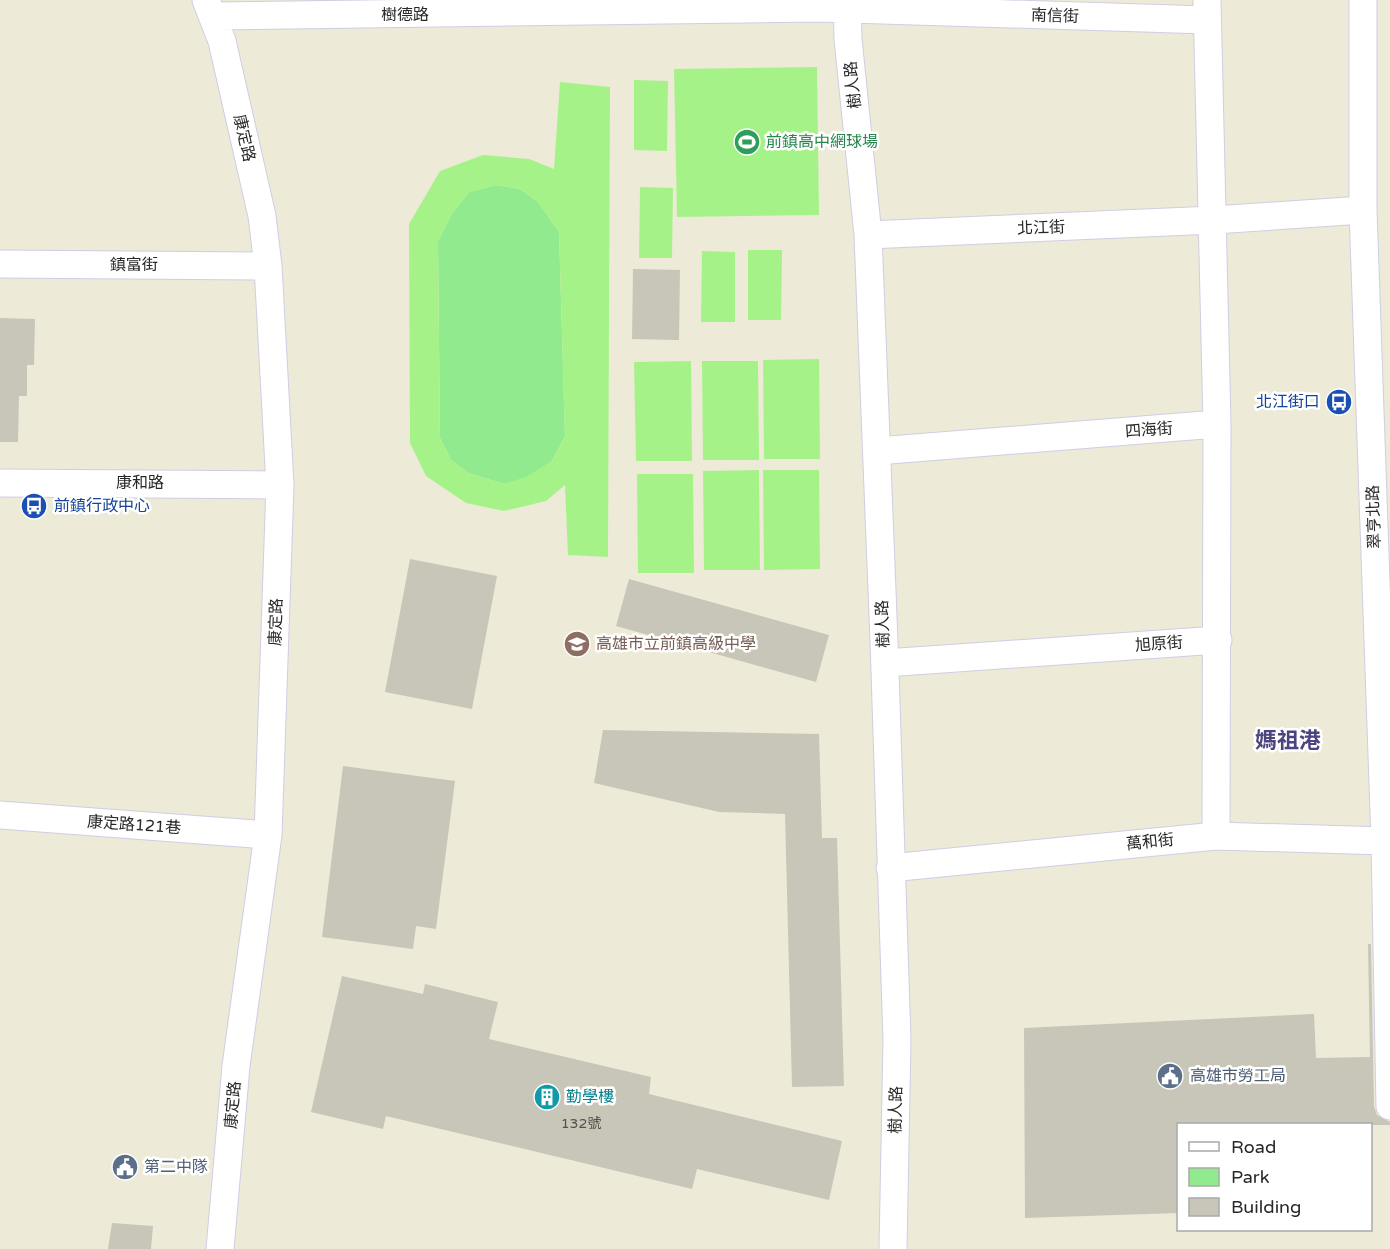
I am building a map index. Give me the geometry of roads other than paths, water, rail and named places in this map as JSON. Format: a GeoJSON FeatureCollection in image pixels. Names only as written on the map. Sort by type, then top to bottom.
{"type":"FeatureCollection","features":[{"type":"Feature","properties":{"kind":"street","name":"翠亨北路"},"geometry":{"type":"LineString","coordinates":[[1364,0],[1363,210],[1385,841],[1390,1106]]}},
{"type":"Feature","properties":{"kind":"street","name":"樹德路"},"geometry":{"type":"LineString","coordinates":[[223,8],[847,5]]}},
{"type":"Feature","properties":{"kind":"street","name":"南信街"},"geometry":{"type":"LineString","coordinates":[[847,5],[1207,10]]}},
{"type":"Feature","properties":{"kind":"street","name":"樹人路"},"geometry":{"type":"LineString","coordinates":[[847,5],[867,235],[885,663],[897,1040],[893,1249]]}},
{"type":"Feature","properties":{"kind":"street","name":"康定路"},"geometry":{"type":"LineString","coordinates":[[220,1249],[236,1066],[268,835],[280,484],[268,266],[262,216],[222,41],[223,8]]}},
{"type":"Feature","properties":{"kind":"street"},"geometry":{"type":"LineString","coordinates":[[1207,10],[1214,220],[1217,424],[1216,836]]}},
{"type":"Feature","properties":{"kind":"street","name":"北江街"},"geometry":{"type":"LineString","coordinates":[[867,235],[1214,220],[1363,210]]}},
{"type":"Feature","properties":{"kind":"street","name":"鎮富街"},"geometry":{"type":"LineString","coordinates":[[0,264],[268,266]]}},
{"type":"Feature","properties":{"kind":"street","name":"四海街"},"geometry":{"type":"LineString","coordinates":[[877,451],[1217,424]]}},
{"type":"Feature","properties":{"kind":"street","name":"康和路"},"geometry":{"type":"LineString","coordinates":[[0,483],[280,484]]}},
{"type":"Feature","properties":{"kind":"street","name":"旭原街"},"geometry":{"type":"LineString","coordinates":[[885,663],[1218,640]]}},
{"type":"Feature","properties":{"kind":"street","name":"康定路121巷"},"geometry":{"type":"LineString","coordinates":[[0,815],[268,835]]}},
{"type":"Feature","properties":{"kind":"street","name":"萬和街"},"geometry":{"type":"LineString","coordinates":[[890,868],[1216,836],[1385,841]]}},
{"type":"Feature","properties":{"kind":"place","name":"前鎮高中網球場"},"geometry":{"type":"Point","coordinates":[747,142]}},
{"type":"Feature","properties":{"kind":"place","name":"北江街口"},"geometry":{"type":"Point","coordinates":[1339,402]}},
{"type":"Feature","properties":{"kind":"place","name":"前鎮行政中心"},"geometry":{"type":"Point","coordinates":[34,506]}},
{"type":"Feature","properties":{"kind":"place","name":"高雄市立前鎮高級中學"},"geometry":{"type":"Point","coordinates":[577,644]}},
{"type":"Feature","properties":{"kind":"place","name":"高雄市勞工局"},"geometry":{"type":"Point","coordinates":[1170,1076]}},
{"type":"Feature","properties":{"kind":"place","name":"勤學樓"},"geometry":{"type":"Point","coordinates":[547,1097]}},
{"type":"Feature","properties":{"kind":"place","name":"第二中隊"},"geometry":{"type":"Point","coordinates":[125,1167]}},
{"type":"Feature","properties":{"kind":"district","name":"媽祖港"},"geometry":{"type":"Point","coordinates":[1288,741]}}]}
